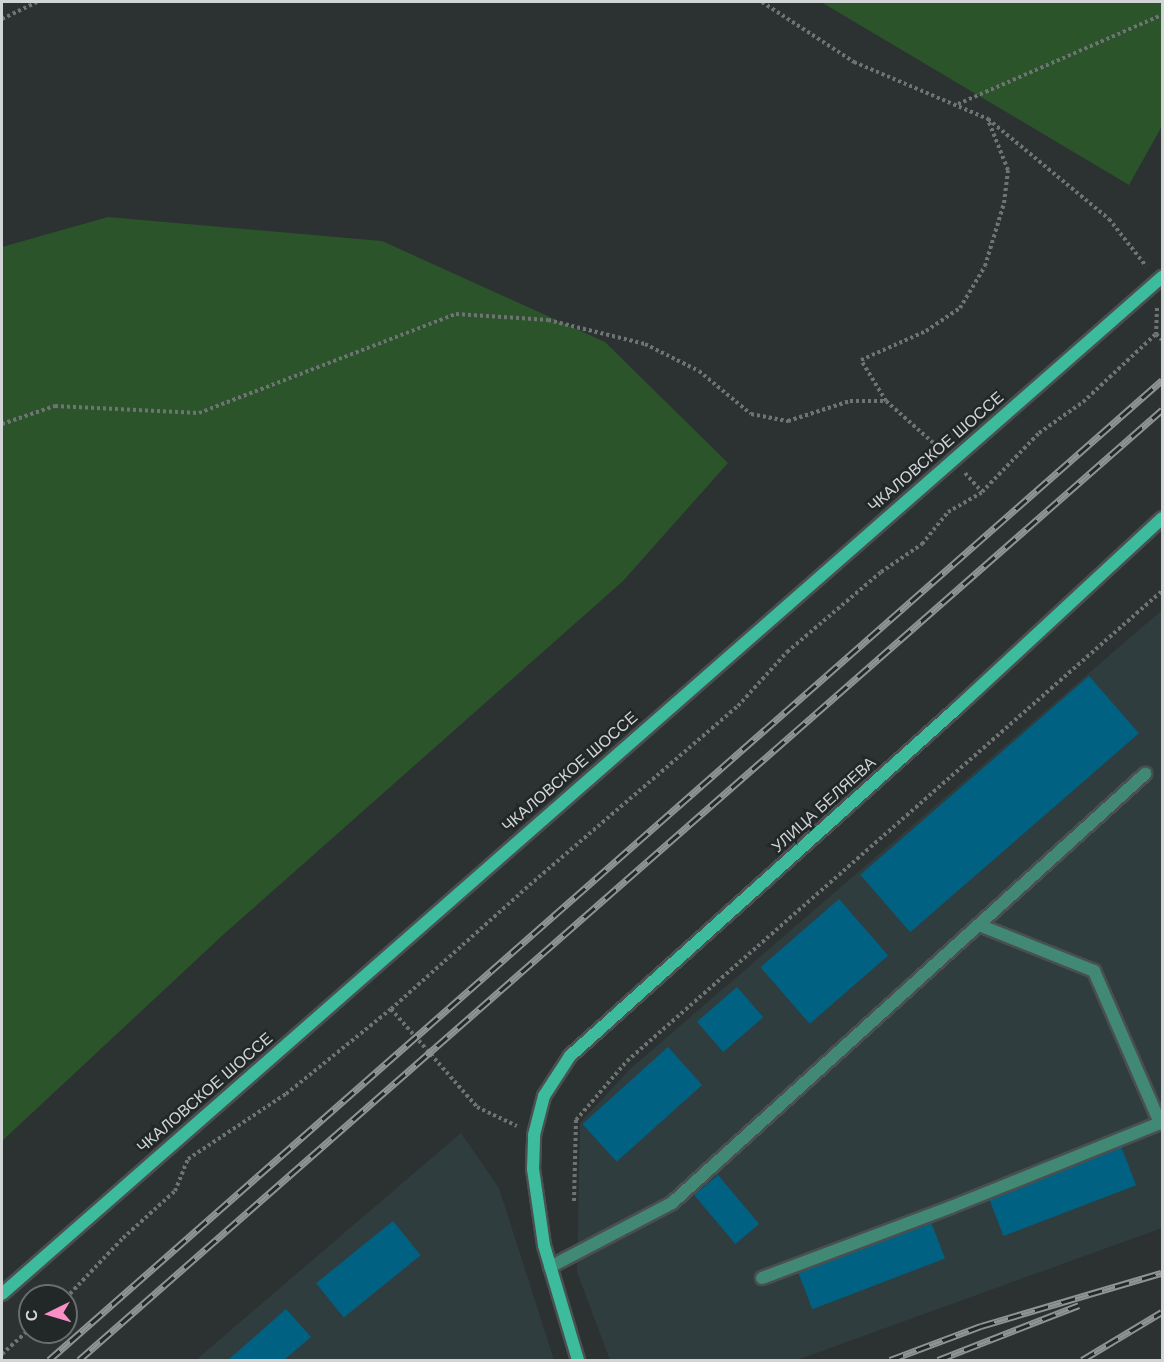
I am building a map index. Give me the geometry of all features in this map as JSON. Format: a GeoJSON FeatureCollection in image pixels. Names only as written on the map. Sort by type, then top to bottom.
{"type":"FeatureCollection","features":[{"type":"Feature","properties":{"kind":"street","name":"ЧКАЛОВСКОЕ ШОССЕ"},"geometry":{"type":"LineString","coordinates":[[2,1294],[1160,279]]}},
{"type":"Feature","properties":{"kind":"street","name":"УЛИЦА БЕЛЯЕВА"},"geometry":{"type":"LineString","coordinates":[[578,1360],[550,1267],[537,1203],[533,1169],[534,1135],[544,1096],[570,1056],[956,709],[1162,518]]}},
{"type":"Feature","properties":{"kind":"lane"},"geometry":{"type":"LineString","coordinates":[[550,1267],[672,1203],[1145,774]]}},
{"type":"Feature","properties":{"kind":"lane"},"geometry":{"type":"LineString","coordinates":[[762,1278],[951,1207],[1161,1122],[1094,971],[979,925]]}},
{"type":"Feature","properties":{"kind":"path"},"geometry":{"type":"LineString","coordinates":[[2,19],[37,2]]}},
{"type":"Feature","properties":{"kind":"path"},"geometry":{"type":"LineString","coordinates":[[78,1285],[123,1238],[175,1191],[188,1159],[286,1094],[391,1009],[738,706],[787,652],[881,572],[922,544],[948,513],[982,492],[1039,433],[1083,402],[1156,334],[1160,279],[1109,219],[988,119],[854,62],[762,2]]}},
{"type":"Feature","properties":{"kind":"path"},"geometry":{"type":"LineString","coordinates":[[957,104],[1162,15]]}},
{"type":"Feature","properties":{"kind":"path"},"geometry":{"type":"LineString","coordinates":[[982,492],[952,459],[886,401],[861,360],[926,331],[960,308],[985,266],[1004,203],[1008,170],[988,119]]}},
{"type":"Feature","properties":{"kind":"path"},"geometry":{"type":"LineString","coordinates":[[2,424],[55,406],[199,413],[456,314],[548,320],[645,345],[699,371],[751,414],[788,421],[850,401],[886,401]]}},
{"type":"Feature","properties":{"kind":"path"},"geometry":{"type":"LineString","coordinates":[[1156,334],[1162,340]]}},
{"type":"Feature","properties":{"kind":"path"},"geometry":{"type":"LineString","coordinates":[[574,1201],[576,1120],[627,1061],[1162,591]]}},
{"type":"Feature","properties":{"kind":"path"},"geometry":{"type":"LineString","coordinates":[[391,1009],[477,1107],[534,1135]]}},
{"type":"Feature","properties":{"kind":"path"},"geometry":{"type":"LineString","coordinates":[[2,1354],[18,1340]]}},
{"type":"Feature","properties":{"kind":"shaded area"},"geometry":{"type":"Polygon","coordinates":[[[1162,610],[1162,1228],[797,1360],[610,1360],[577,1272],[580,1123],[630,1069],[1162,610]]]}},
{"type":"Feature","properties":{"kind":"shaded area"},"geometry":{"type":"Polygon","coordinates":[[[461,1133],[499,1188],[554,1360],[196,1360],[461,1133]]]}},
{"type":"Feature","properties":{"kind":"green space"},"geometry":{"type":"Polygon","coordinates":[[[821,2],[1162,2],[1162,126],[1129,185],[821,2]]]}},
{"type":"Feature","properties":{"kind":"green space"},"geometry":{"type":"Polygon","coordinates":[[[108,217],[382,241],[605,342],[728,463],[623,581],[224,934],[2,1141],[2,247],[108,217]]]}},
{"type":"Feature","properties":{"kind":"building"},"geometry":{"type":"Polygon","coordinates":[[[1089,676],[1139,733],[910,932],[860,875],[1089,676]]]}},
{"type":"Feature","properties":{"kind":"building"},"geometry":{"type":"Polygon","coordinates":[[[839,899],[888,956],[810,1024],[761,967],[839,899]]]}},
{"type":"Feature","properties":{"kind":"building"},"geometry":{"type":"Polygon","coordinates":[[[737,987],[763,1017],[723,1052],[697,1022],[737,987]]]}},
{"type":"Feature","properties":{"kind":"building"},"geometry":{"type":"Polygon","coordinates":[[[668,1047],[702,1085],[617,1162],[583,1124],[668,1047]]]}},
{"type":"Feature","properties":{"kind":"building"},"geometry":{"type":"Polygon","coordinates":[[[1121,1146],[1136,1185],[1003,1236],[988,1197],[1121,1146]]]}},
{"type":"Feature","properties":{"kind":"building"},"geometry":{"type":"Polygon","coordinates":[[[718,1175],[759,1224],[735,1244],[694,1195],[718,1175]]]}},
{"type":"Feature","properties":{"kind":"building"},"geometry":{"type":"Polygon","coordinates":[[[393,1221],[421,1255],[344,1317],[316,1283],[393,1221]]]}},
{"type":"Feature","properties":{"kind":"building"},"geometry":{"type":"Polygon","coordinates":[[[931,1222],[945,1258],[812,1309],[798,1273],[931,1222]]]}},
{"type":"Feature","properties":{"kind":"building"},"geometry":{"type":"Polygon","coordinates":[[[286,1309],[311,1337],[284,1360],[228,1360],[286,1309]]]}},
{"type":"Feature","properties":{"kind":"railway"},"geometry":{"type":"LineString","coordinates":[[49,1360],[1162,380]]}},
{"type":"Feature","properties":{"kind":"railway"},"geometry":{"type":"LineString","coordinates":[[79,1360],[1162,410]]}},
{"type":"Feature","properties":{"kind":"railway"},"geometry":{"type":"LineString","coordinates":[[890,1360],[981,1326],[1161,1273]]}},
{"type":"Feature","properties":{"kind":"railway"},"geometry":{"type":"LineString","coordinates":[[938,1360],[1079,1305]]}},
{"type":"Feature","properties":{"kind":"railway"},"geometry":{"type":"LineString","coordinates":[[1082,1360],[1162,1312]]}}]}
